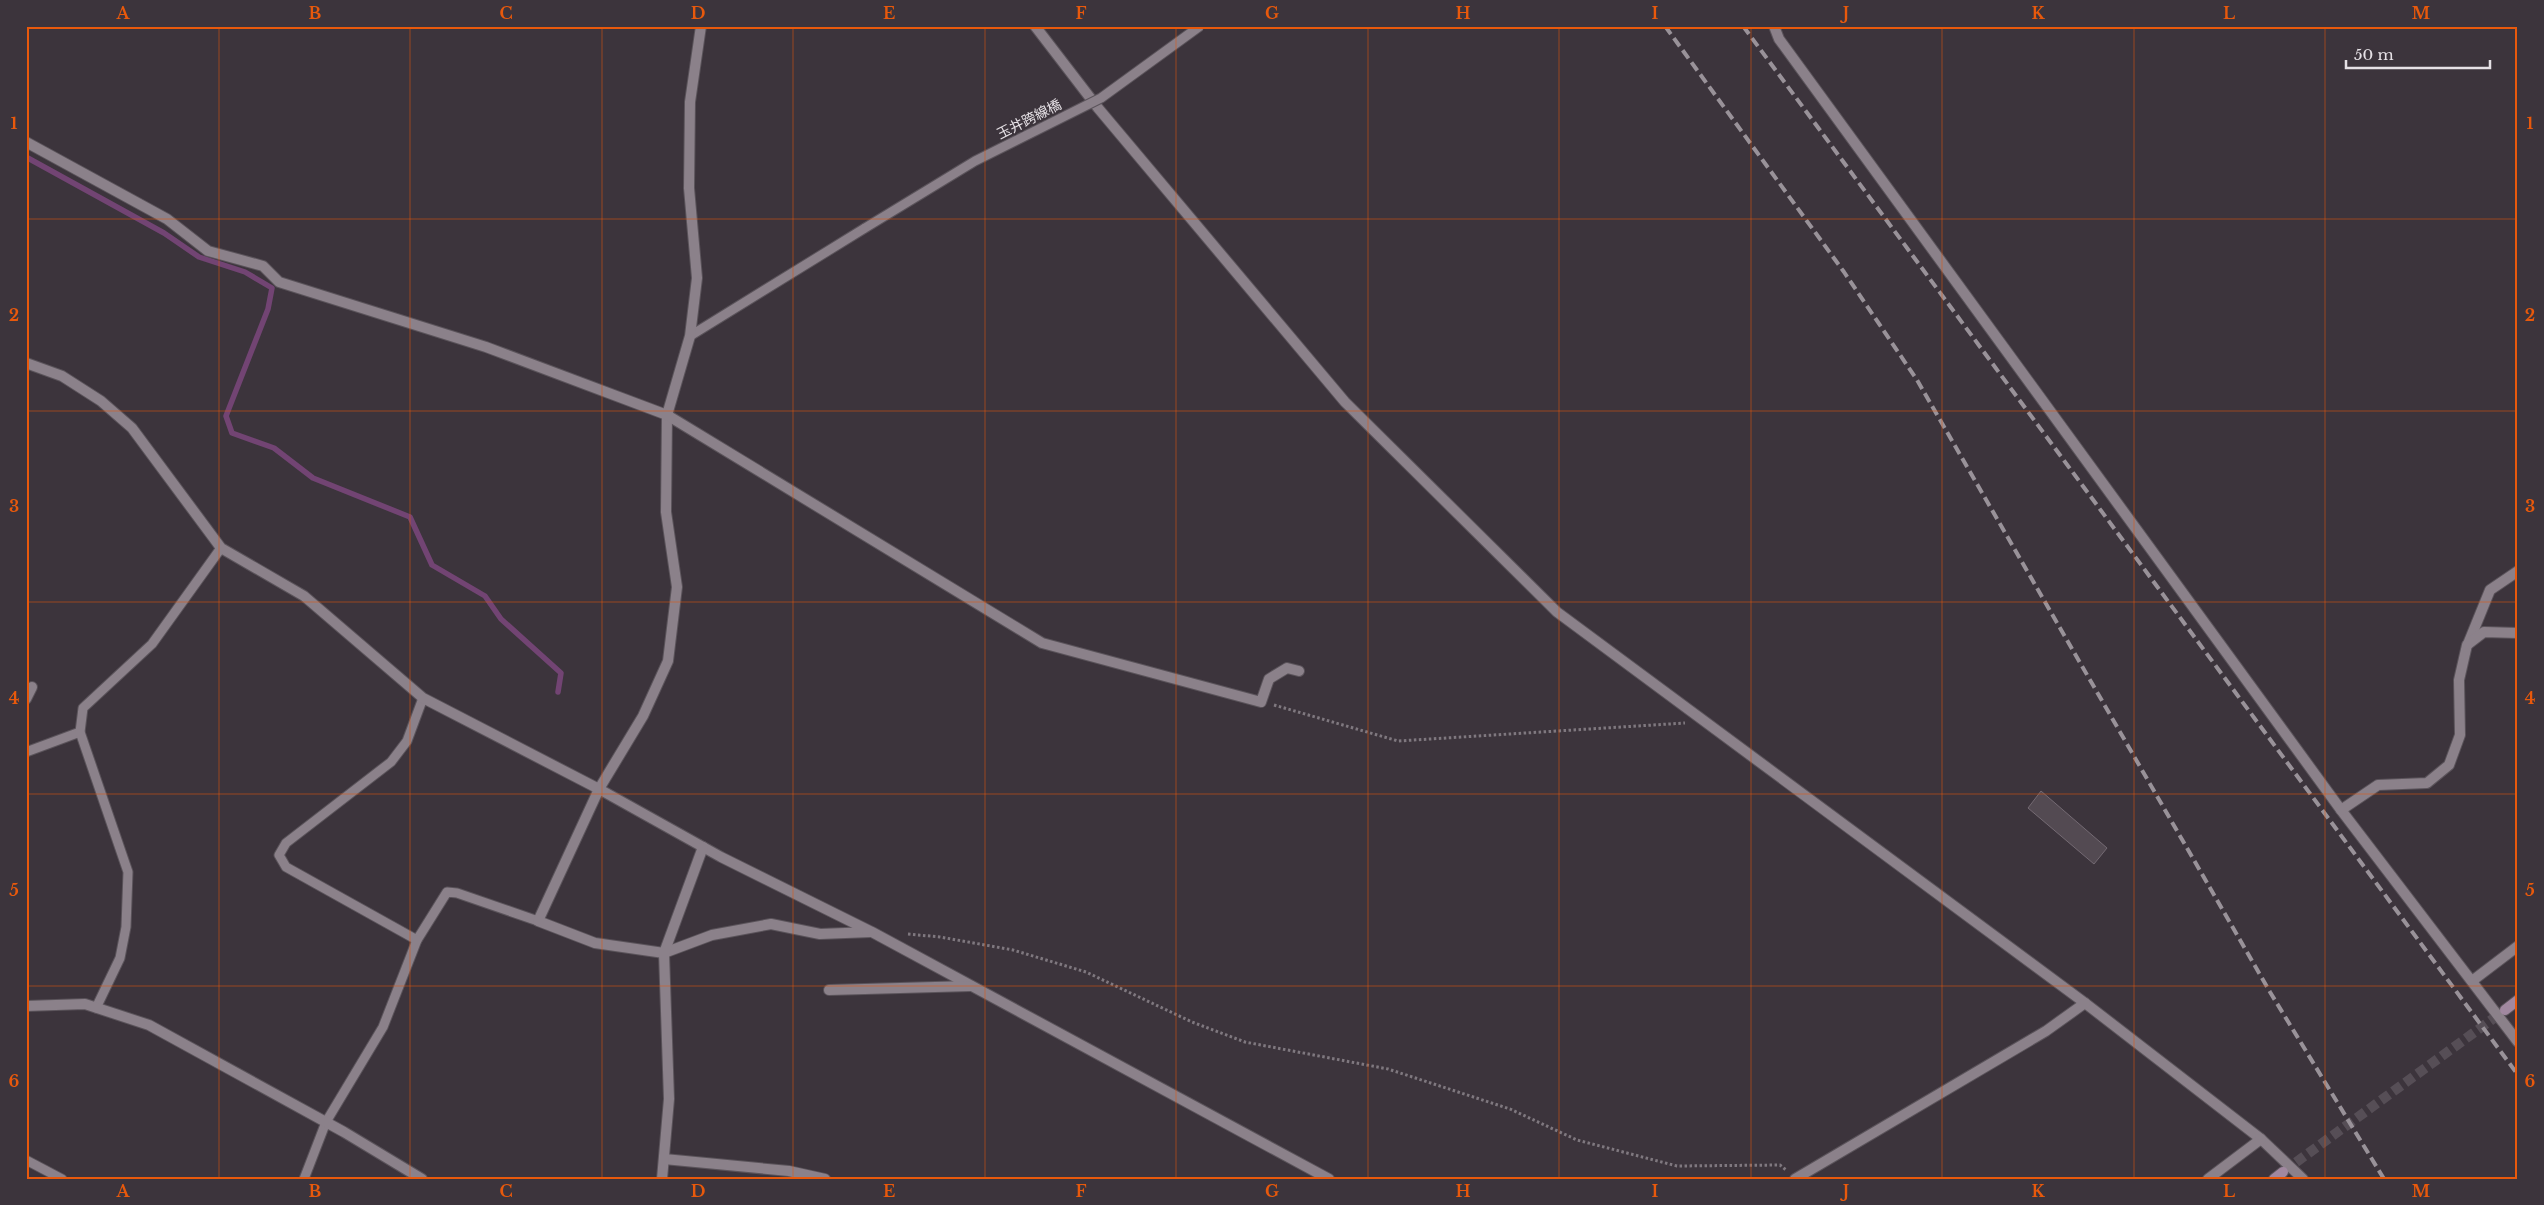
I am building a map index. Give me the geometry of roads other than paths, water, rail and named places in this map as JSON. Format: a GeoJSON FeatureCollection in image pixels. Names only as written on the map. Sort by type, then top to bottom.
{"type":"FeatureCollection","features":[{"type":"Feature","properties":{"kind":"street"},"geometry":{"type":"LineString","coordinates":[[701,26],[690,102],[689,188],[697,278],[690,336],[667,415],[666,512],[677,587],[668,661],[643,716],[599,789],[538,920],[594,943],[664,953],[712,935],[771,924],[820,934],[872,932]]}},
{"type":"Feature","properties":{"kind":"street"},"geometry":{"type":"LineString","coordinates":[[1035,26],[1098,108],[1345,402],[1557,612],[2086,1003],[2261,1139],[2303,1179]]}},
{"type":"Feature","properties":{"kind":"street"},"geometry":{"type":"LineString","coordinates":[[1774,26],[1779,39],[2341,810],[2518,1042]]}},
{"type":"Feature","properties":{"kind":"street"},"geometry":{"type":"LineString","coordinates":[[26,142],[167,219],[208,251],[263,266],[279,282],[486,347],[667,415],[1042,643],[1261,702],[1270,679],[1287,668],[1299,671]]}},
{"type":"Feature","properties":{"kind":"street"},"geometry":{"type":"LineString","coordinates":[[26,363],[62,376],[101,401],[132,428],[222,548],[304,596],[423,698],[599,789],[703,847],[872,932],[1330,1179]]}},
{"type":"Feature","properties":{"kind":"street"},"geometry":{"type":"LineString","coordinates":[[2341,810],[2378,785],[2427,783],[2449,764],[2460,735],[2459,680],[2468,645],[2490,590],[2518,571]]}},
{"type":"Feature","properties":{"kind":"street"},"geometry":{"type":"LineString","coordinates":[[2468,645],[2484,632],[2518,633]]}},
{"type":"Feature","properties":{"kind":"street"},"geometry":{"type":"LineString","coordinates":[[26,699],[32,687]]}},
{"type":"Feature","properties":{"kind":"street"},"geometry":{"type":"LineString","coordinates":[[662,1179],[669,1099],[664,953],[703,847]]}},
{"type":"Feature","properties":{"kind":"street"},"geometry":{"type":"LineString","coordinates":[[2472,981],[2518,946]]}},
{"type":"Feature","properties":{"kind":"street"},"geometry":{"type":"LineString","coordinates":[[829,990],[972,986]]}},
{"type":"Feature","properties":{"kind":"street"},"geometry":{"type":"LineString","coordinates":[[2505,1010],[2518,1000]]}},
{"type":"Feature","properties":{"kind":"street"},"geometry":{"type":"LineString","coordinates":[[1795,1178],[2046,1031],[2086,1003]]}},
{"type":"Feature","properties":{"kind":"street"},"geometry":{"type":"LineString","coordinates":[[26,1006],[85,1004],[148,1024],[326,1122],[422,1179]]}},
{"type":"Feature","properties":{"kind":"street"},"geometry":{"type":"LineString","coordinates":[[2208,1179],[2261,1139]]}},
{"type":"Feature","properties":{"kind":"street"},"geometry":{"type":"LineString","coordinates":[[664,1159],[789,1171],[826,1179]]}},
{"type":"Feature","properties":{"kind":"street"},"geometry":{"type":"LineString","coordinates":[[2274,1179],[2283,1172]]}},
{"type":"Feature","properties":{"kind":"lane","name":"玉井跨線橋"},"geometry":{"type":"LineString","coordinates":[[690,336],[975,161],[1101,98],[1200,26]]}},
{"type":"Feature","properties":{"kind":"lane"},"geometry":{"type":"LineString","coordinates":[[1770,26],[1779,39]]}},
{"type":"Feature","properties":{"kind":"lane"},"geometry":{"type":"LineString","coordinates":[[96,1008],[120,958],[126,927],[128,872],[80,732],[83,708],[152,644],[222,548]]}},
{"type":"Feature","properties":{"kind":"lane"},"geometry":{"type":"LineString","coordinates":[[417,940],[286,867],[279,855],[286,843],[391,762],[407,741],[423,698]]}},
{"type":"Feature","properties":{"kind":"lane"},"geometry":{"type":"LineString","coordinates":[[26,752],[80,732]]}},
{"type":"Feature","properties":{"kind":"lane"},"geometry":{"type":"LineString","coordinates":[[304,1179],[326,1122],[383,1027],[417,940],[447,892],[457,893],[538,920]]}},
{"type":"Feature","properties":{"kind":"lane"},"geometry":{"type":"LineString","coordinates":[[26,1160],[62,1179]]}},
{"type":"Feature","properties":{"kind":"waterway"},"geometry":{"type":"LineString","coordinates":[[26,157],[164,233],[199,257],[245,272],[272,288],[268,309],[226,416],[232,433],[274,448],[313,478],[410,517],[432,565],[485,596],[501,619],[561,673],[558,692]]}},
{"type":"Feature","properties":{"kind":"tunnel"},"geometry":{"type":"LineString","coordinates":[[2284,1171],[2505,1010]]}},
{"type":"Feature","properties":{"kind":"railway"},"geometry":{"type":"LineString","coordinates":[[1665,26],[1844,272],[1917,380],[2270,992],[2384,1179]]}},
{"type":"Feature","properties":{"kind":"railway"},"geometry":{"type":"LineString","coordinates":[[1743,26],[2518,1075]]}}]}
